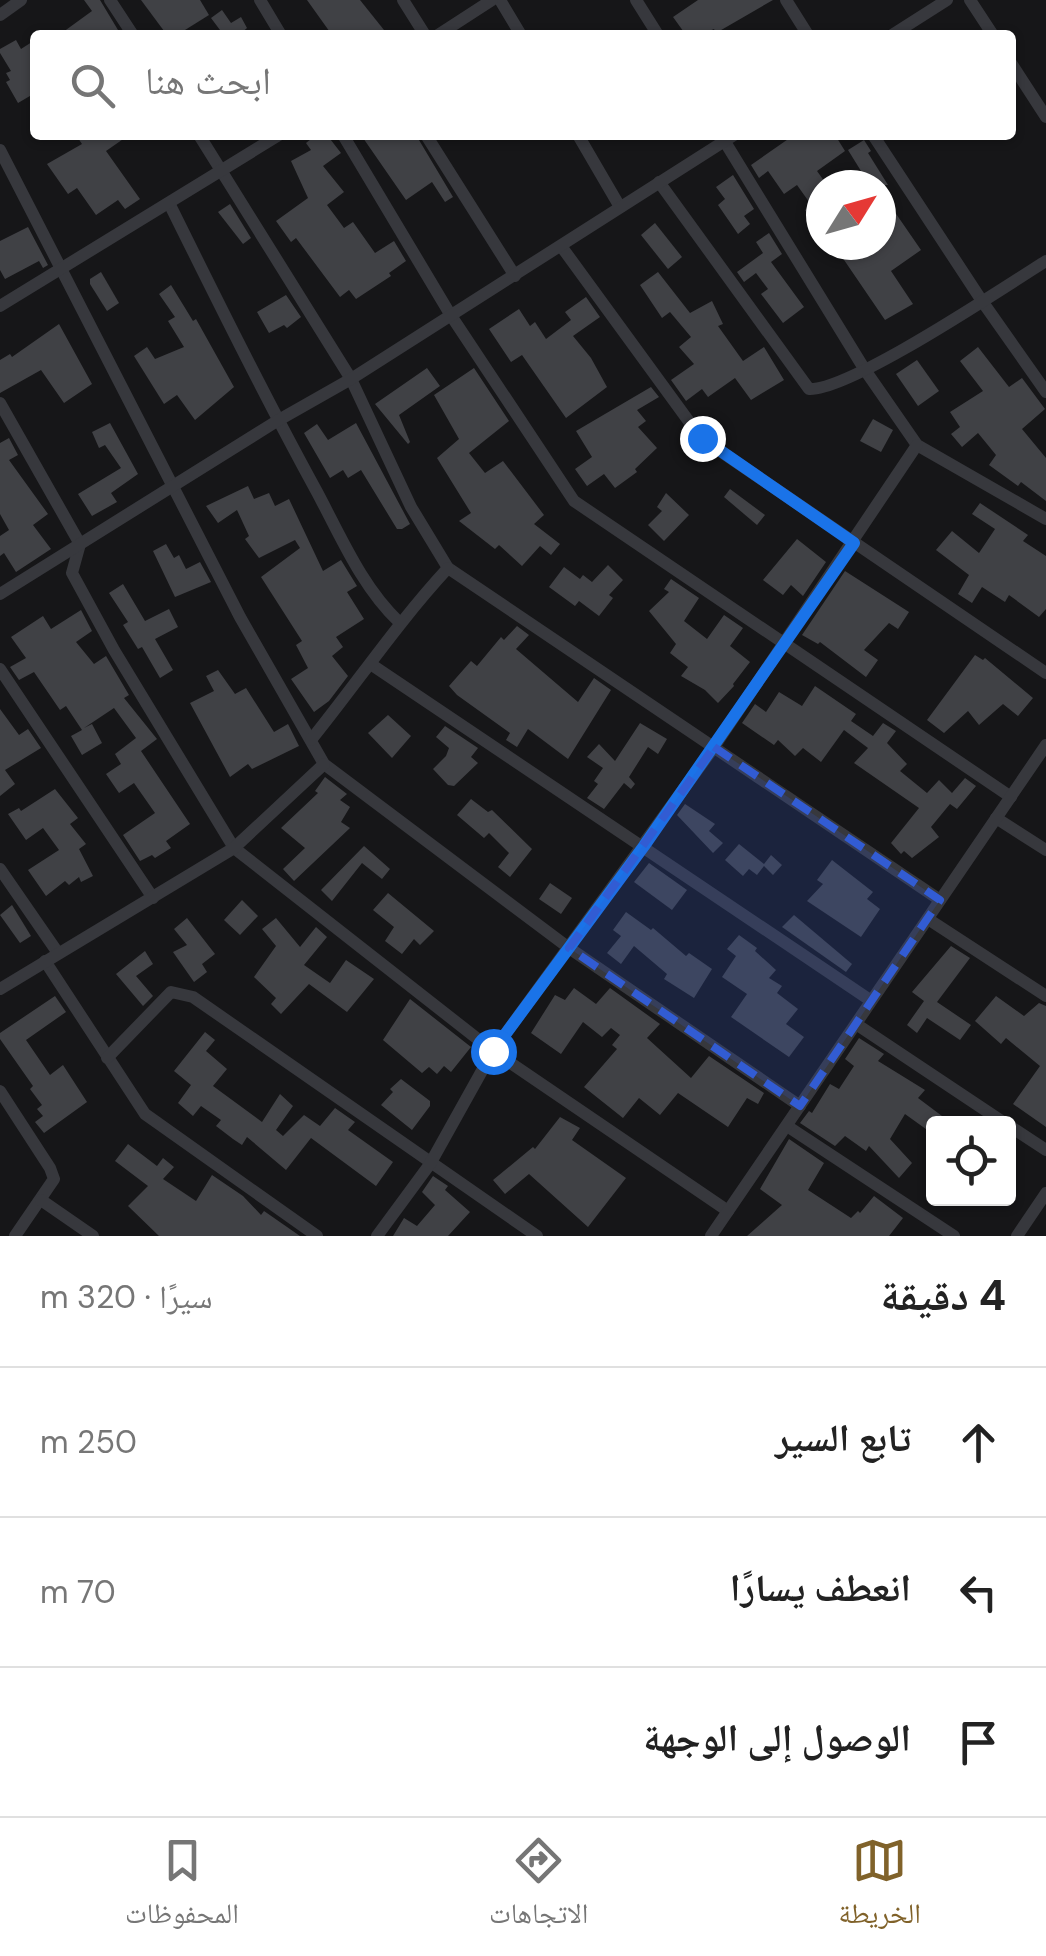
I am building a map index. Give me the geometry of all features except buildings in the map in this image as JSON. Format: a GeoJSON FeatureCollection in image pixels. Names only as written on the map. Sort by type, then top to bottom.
{"type":"FeatureCollection","features":[{"type":"Feature","properties":{"kind":"street"},"geometry":{"type":"LineString","coordinates":[[0,15],[22,0]]}},
{"type":"Feature","properties":{"kind":"street"},"geometry":{"type":"LineString","coordinates":[[110,0],[130,30]]}},
{"type":"Feature","properties":{"kind":"street"},"geometry":{"type":"LineString","coordinates":[[260,0],[279,30]]}},
{"type":"Feature","properties":{"kind":"street"},"geometry":{"type":"LineString","coordinates":[[403,0],[422,30]]}},
{"type":"Feature","properties":{"kind":"street"},"geometry":{"type":"LineString","coordinates":[[446,30],[492,0]]}},
{"type":"Feature","properties":{"kind":"street"},"geometry":{"type":"LineString","coordinates":[[500,0],[518,30]]}},
{"type":"Feature","properties":{"kind":"street"},"geometry":{"type":"LineString","coordinates":[[636,0],[655,30]]}},
{"type":"Feature","properties":{"kind":"street"},"geometry":{"type":"LineString","coordinates":[[786,0],[805,30]]}},
{"type":"Feature","properties":{"kind":"street"},"geometry":{"type":"LineString","coordinates":[[900,30],[947,0]]}},
{"type":"Feature","properties":{"kind":"street"},"geometry":{"type":"LineString","coordinates":[[970,0],[990,30]]}},
{"type":"Feature","properties":{"kind":"street"},"geometry":{"type":"LineString","coordinates":[[1016,71],[1046,117]]}},
{"type":"Feature","properties":{"kind":"street"},"geometry":{"type":"LineString","coordinates":[[202,140],[350,379],[411,507],[448,568],[940,900]]}},
{"type":"Feature","properties":{"kind":"street"},"geometry":{"type":"LineString","coordinates":[[0,306],[271,140]]}},
{"type":"Feature","properties":{"kind":"street"},"geometry":{"type":"LineString","coordinates":[[346,140],[450,314],[574,501],[1011,797]]}},
{"type":"Feature","properties":{"kind":"street"},"geometry":{"type":"LineString","coordinates":[[429,140],[515,276]]}},
{"type":"Feature","properties":{"kind":"street"},"geometry":{"type":"LineString","coordinates":[[581,140],[620,207]]}},
{"type":"Feature","properties":{"kind":"street"},"geometry":{"type":"LineString","coordinates":[[0,594],[515,276],[721,140]]}},
{"type":"Feature","properties":{"kind":"street"},"geometry":{"type":"LineString","coordinates":[[728,140],[866,370],[917,445],[1046,520]]}},
{"type":"Feature","properties":{"kind":"street"},"geometry":{"type":"LineString","coordinates":[[876,140],[1046,392]]}},
{"type":"Feature","properties":{"kind":"street"},"geometry":{"type":"LineString","coordinates":[[0,150],[240,617],[324,764],[569,948],[800,1106]]}},
{"type":"Feature","properties":{"kind":"street"},"geometry":{"type":"LineString","coordinates":[[658,182],[810,389],[820,390],[866,370],[1046,260]]}},
{"type":"Feature","properties":{"kind":"street"},"geometry":{"type":"LineString","coordinates":[[169,203],[277,420],[377,600],[399,622]]}},
{"type":"Feature","properties":{"kind":"street"},"geometry":{"type":"LineString","coordinates":[[561,246],[702,438],[1046,672]]}},
{"type":"Feature","properties":{"kind":"street"},"geometry":{"type":"LineString","coordinates":[[0,403],[80,544],[72,572],[114,650],[234,848],[493,1051],[728,1211]]}},
{"type":"Feature","properties":{"kind":"street"},"geometry":{"type":"LineString","coordinates":[[377,1236],[430,1164],[493,1051],[714,747],[917,445]]}},
{"type":"Feature","properties":{"kind":"street"},"geometry":{"type":"LineString","coordinates":[[312,740],[372,665],[399,622],[448,568]]}},
{"type":"Feature","properties":{"kind":"street"},"geometry":{"type":"LineString","coordinates":[[372,665],[870,1000]]}},
{"type":"Feature","properties":{"kind":"street"},"geometry":{"type":"LineString","coordinates":[[0,669],[153,898]]}},
{"type":"Feature","properties":{"kind":"street"},"geometry":{"type":"LineString","coordinates":[[719,1233],[728,1211],[1046,745]]}},
{"type":"Feature","properties":{"kind":"street"},"geometry":{"type":"LineString","coordinates":[[0,989],[234,848],[324,764]]}},
{"type":"Feature","properties":{"kind":"street"},"geometry":{"type":"LineString","coordinates":[[996,818],[1046,850]]}},
{"type":"Feature","properties":{"kind":"street"},"geometry":{"type":"LineString","coordinates":[[0,869],[58,953]]}},
{"type":"Feature","properties":{"kind":"street"},"geometry":{"type":"LineString","coordinates":[[928,919],[1046,996]]}},
{"type":"Feature","properties":{"kind":"street"},"geometry":{"type":"LineString","coordinates":[[45,961],[145,1114],[317,1236]]}},
{"type":"Feature","properties":{"kind":"street"},"geometry":{"type":"LineString","coordinates":[[107,1058],[172,992],[193,997],[537,1236]]}},
{"type":"Feature","properties":{"kind":"street"},"geometry":{"type":"LineString","coordinates":[[856,1024],[995,1116]]}},
{"type":"Feature","properties":{"kind":"street"},"geometry":{"type":"LineString","coordinates":[[0,1091],[54,1179],[15,1236]]}},
{"type":"Feature","properties":{"kind":"street"},"geometry":{"type":"LineString","coordinates":[[787,1126],[954,1236]]}},
{"type":"Feature","properties":{"kind":"street"},"geometry":{"type":"LineString","coordinates":[[1016,1130],[1046,1150]]}},
{"type":"Feature","properties":{"kind":"street"},"geometry":{"type":"LineString","coordinates":[[1017,1236],[1046,1193]]}},
{"type":"Feature","properties":{"kind":"street"},"geometry":{"type":"LineString","coordinates":[[41,1200],[93,1236]]}},
{"type":"Feature","properties":{"kind":"highlighted area"},"geometry":{"type":"Polygon","coordinates":[[[714,747],[940,900],[800,1106],[569,948],[714,747]]]}},
{"type":"Feature","properties":{"kind":"route"},"geometry":{"type":"LineString","coordinates":[[493,1051],[644,846],[854,543],[702,438]]}}]}
